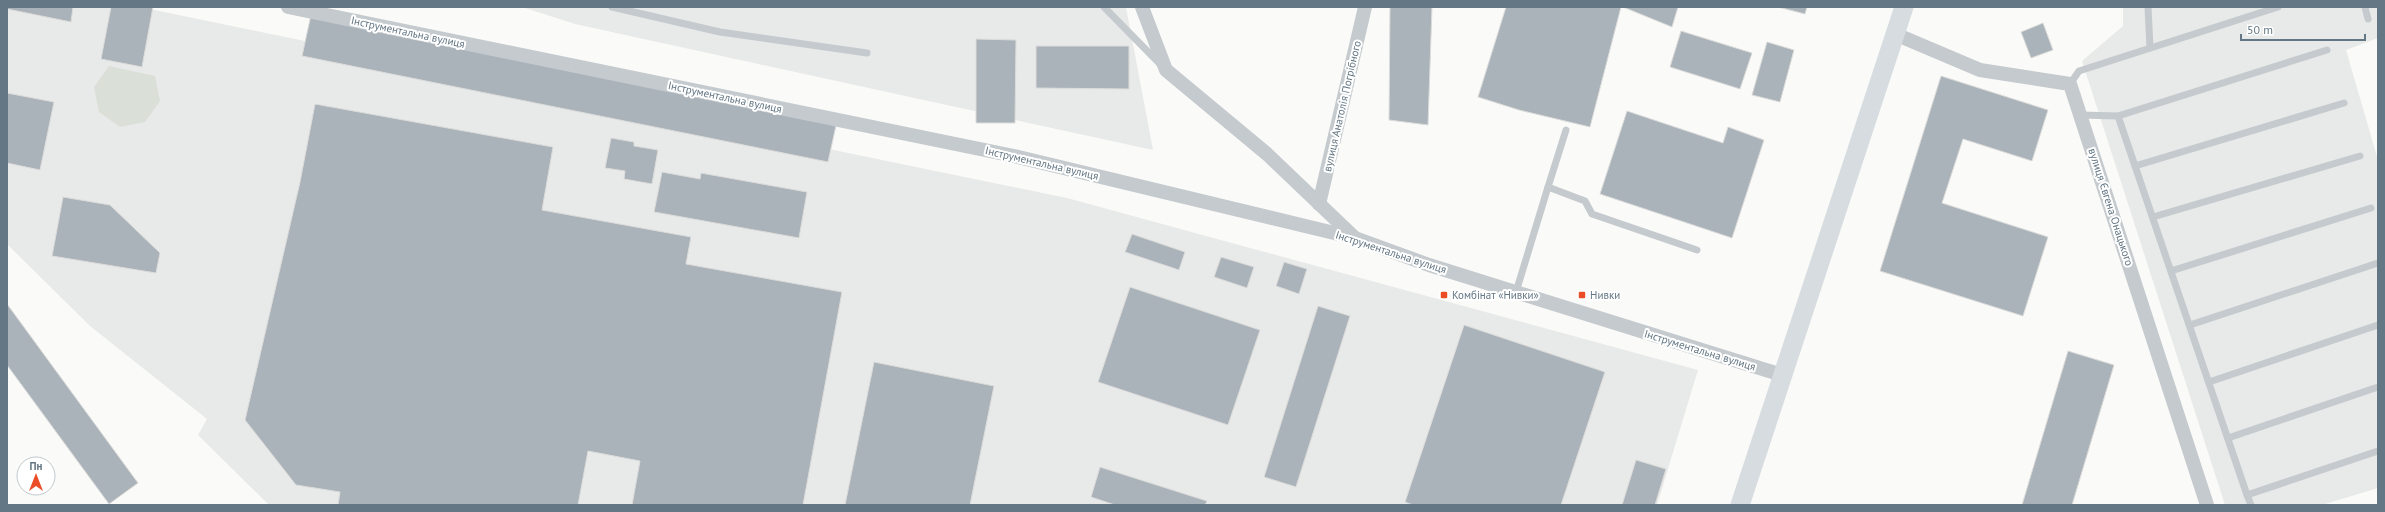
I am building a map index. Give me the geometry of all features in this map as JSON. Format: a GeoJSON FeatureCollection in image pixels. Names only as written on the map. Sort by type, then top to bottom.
{"type":"FeatureCollection","features":[{"type":"Feature","properties":{"kind":"street","name":"Інструментальна вулиця"},"geometry":{"type":"LineString","coordinates":[[288,7],[1014,156],[1355,238],[1516,292],[1782,376]]}},
{"type":"Feature","properties":{"kind":"street"},"geometry":{"type":"LineString","coordinates":[[1142,7],[1166,70],[1267,154],[1355,238]]}},
{"type":"Feature","properties":{"kind":"street","name":"вулиця Анатолія Погрібного"},"geometry":{"type":"LineString","coordinates":[[1319,204],[1365,7]]}},
{"type":"Feature","properties":{"kind":"street"},"geometry":{"type":"LineString","coordinates":[[1740,505],[1904,7]]}},
{"type":"Feature","properties":{"kind":"street"},"geometry":{"type":"LineString","coordinates":[[1895,34],[1980,70],[2070,84]]}},
{"type":"Feature","properties":{"kind":"street","name":"вулиця Євгена Онацького"},"geometry":{"type":"LineString","coordinates":[[2070,84],[2206,505]]}},
{"type":"Feature","properties":{"kind":"lane"},"geometry":{"type":"LineString","coordinates":[[612,7],[720,32],[867,53]]}},
{"type":"Feature","properties":{"kind":"lane"},"geometry":{"type":"LineString","coordinates":[[1104,7],[1166,70]]}},
{"type":"Feature","properties":{"kind":"lane"},"geometry":{"type":"LineString","coordinates":[[2148,7],[2150,48]]}},
{"type":"Feature","properties":{"kind":"lane"},"geometry":{"type":"LineString","coordinates":[[2070,84],[2079,71],[2278,7]]}},
{"type":"Feature","properties":{"kind":"lane"},"geometry":{"type":"LineString","coordinates":[[2365,7],[2368,19]]}},
{"type":"Feature","properties":{"kind":"lane"},"geometry":{"type":"LineString","coordinates":[[2081,115],[2118,116],[2327,50]]}},
{"type":"Feature","properties":{"kind":"lane"},"geometry":{"type":"LineString","coordinates":[[2135,166],[2344,103]]}},
{"type":"Feature","properties":{"kind":"lane"},"geometry":{"type":"LineString","coordinates":[[2118,116],[2251,505]]}},
{"type":"Feature","properties":{"kind":"lane"},"geometry":{"type":"LineString","coordinates":[[1516,292],[1566,130]]}},
{"type":"Feature","properties":{"kind":"lane"},"geometry":{"type":"LineString","coordinates":[[2153,216],[2360,156]]}},
{"type":"Feature","properties":{"kind":"lane"},"geometry":{"type":"LineString","coordinates":[[1548,187],[1585,201],[1592,214],[1697,250]]}},
{"type":"Feature","properties":{"kind":"lane"},"geometry":{"type":"LineString","coordinates":[[2171,271],[2371,208]]}},
{"type":"Feature","properties":{"kind":"lane"},"geometry":{"type":"LineString","coordinates":[[2190,325],[2378,263]]}},
{"type":"Feature","properties":{"kind":"lane"},"geometry":{"type":"LineString","coordinates":[[2209,382],[2378,325]]}},
{"type":"Feature","properties":{"kind":"lane"},"geometry":{"type":"LineString","coordinates":[[2228,438],[2378,387]]}},
{"type":"Feature","properties":{"kind":"lane"},"geometry":{"type":"LineString","coordinates":[[2248,495],[2378,451]]}},
{"type":"Feature","properties":{"kind":"shaded area"},"geometry":{"type":"Polygon","coordinates":[[[7,7],[140,7],[1067,198],[1698,370],[1657,505],[269,505],[198,435],[207,419],[90,326],[7,244],[7,7]]]}},
{"type":"Feature","properties":{"kind":"shaded area"},"geometry":{"type":"Polygon","coordinates":[[[522,7],[1126,7],[1153,150],[575,24],[522,7]]]}},
{"type":"Feature","properties":{"kind":"shaded area"},"geometry":{"type":"Polygon","coordinates":[[[2123,7],[2378,7],[2378,38],[2346,50],[2378,160],[2378,488],[2322,505],[2225,505],[2082,61],[2123,26],[2123,7]]]}},
{"type":"Feature","properties":{"kind":"shaded area"},"geometry":{"type":"Polygon","coordinates":[[[109,66],[155,76],[160,101],[145,122],[120,127],[99,112],[94,87],[109,66]]]}},
{"type":"Feature","properties":{"kind":"building"},"geometry":{"type":"Polygon","coordinates":[[[7,7],[73,7],[71,22],[7,9],[7,7]]]}},
{"type":"Feature","properties":{"kind":"building"},"geometry":{"type":"Polygon","coordinates":[[[111,7],[153,7],[142,67],[101,59],[111,7]]]}},
{"type":"Feature","properties":{"kind":"building"},"geometry":{"type":"Polygon","coordinates":[[[1390,7],[1432,7],[1428,125],[1389,120],[1390,7]]]}},
{"type":"Feature","properties":{"kind":"building"},"geometry":{"type":"Polygon","coordinates":[[[1506,7],[1621,7],[1590,127],[1519,110],[1478,97],[1506,7]]]}},
{"type":"Feature","properties":{"kind":"building"},"geometry":{"type":"Polygon","coordinates":[[[1623,7],[1678,7],[1672,27],[1623,7]]]}},
{"type":"Feature","properties":{"kind":"building"},"geometry":{"type":"Polygon","coordinates":[[[1778,7],[1807,7],[1805,14],[1778,7]]]}},
{"type":"Feature","properties":{"kind":"building"},"geometry":{"type":"Polygon","coordinates":[[[311,15],[837,121],[828,162],[302,56],[311,15]]]}},
{"type":"Feature","properties":{"kind":"building"},"geometry":{"type":"Polygon","coordinates":[[[2043,23],[2053,50],[2031,58],[2021,32],[2043,23]]]}},
{"type":"Feature","properties":{"kind":"building"},"geometry":{"type":"Polygon","coordinates":[[[1681,31],[1752,53],[1740,89],[1670,67],[1681,31]]]}},
{"type":"Feature","properties":{"kind":"building"},"geometry":{"type":"Polygon","coordinates":[[[976,39],[1016,40],[1015,123],[976,123],[976,39]]]}},
{"type":"Feature","properties":{"kind":"building"},"geometry":{"type":"Polygon","coordinates":[[[1767,42],[1794,50],[1780,102],[1752,95],[1767,42]]]}},
{"type":"Feature","properties":{"kind":"building"},"geometry":{"type":"Polygon","coordinates":[[[1036,46],[1129,46],[1129,89],[1036,88],[1036,46]]]}},
{"type":"Feature","properties":{"kind":"building"},"geometry":{"type":"Polygon","coordinates":[[[1941,76],[2048,110],[2032,161],[1963,139],[1942,203],[2048,237],[2023,316],[1880,271],[1941,76]]]}},
{"type":"Feature","properties":{"kind":"building"},"geometry":{"type":"Polygon","coordinates":[[[7,93],[54,102],[40,170],[7,163],[7,93]]]}},
{"type":"Feature","properties":{"kind":"building"},"geometry":{"type":"Polygon","coordinates":[[[315,104],[553,147],[542,210],[691,237],[686,264],[842,292],[803,505],[632,505],[640,461],[588,451],[578,505],[338,505],[340,492],[296,485],[245,420],[300,182],[315,104]]]}},
{"type":"Feature","properties":{"kind":"building"},"geometry":{"type":"Polygon","coordinates":[[[1627,111],[1723,143],[1728,127],[1764,140],[1732,238],[1600,194],[1627,111]]]}},
{"type":"Feature","properties":{"kind":"building"},"geometry":{"type":"Polygon","coordinates":[[[611,138],[634,142],[634,146],[658,150],[652,184],[624,179],[625,171],[605,168],[611,138]]]}},
{"type":"Feature","properties":{"kind":"building"},"geometry":{"type":"Polygon","coordinates":[[[662,172],[700,179],[701,173],[807,192],[799,238],[654,212],[662,172]]]}},
{"type":"Feature","properties":{"kind":"building"},"geometry":{"type":"Polygon","coordinates":[[[63,197],[110,205],[160,253],[156,273],[52,256],[63,197]]]}},
{"type":"Feature","properties":{"kind":"building"},"geometry":{"type":"Polygon","coordinates":[[[1132,234],[1185,252],[1179,270],[1125,252],[1132,234]]]}},
{"type":"Feature","properties":{"kind":"building"},"geometry":{"type":"Polygon","coordinates":[[[1221,257],[1254,267],[1247,288],[1214,277],[1221,257]]]}},
{"type":"Feature","properties":{"kind":"building"},"geometry":{"type":"Polygon","coordinates":[[[1284,262],[1307,269],[1299,294],[1276,286],[1284,262]]]}},
{"type":"Feature","properties":{"kind":"building"},"geometry":{"type":"Polygon","coordinates":[[[1130,287],[1260,330],[1228,425],[1098,382],[1130,287]]]}},
{"type":"Feature","properties":{"kind":"building"},"geometry":{"type":"Polygon","coordinates":[[[7,304],[138,483],[109,504],[7,365],[7,304]]]}},
{"type":"Feature","properties":{"kind":"building"},"geometry":{"type":"Polygon","coordinates":[[[1318,306],[1350,316],[1296,487],[1264,477],[1318,306]]]}},
{"type":"Feature","properties":{"kind":"building"},"geometry":{"type":"Polygon","coordinates":[[[1464,325],[1605,372],[1561,505],[1413,505],[1405,502],[1464,325]]]}},
{"type":"Feature","properties":{"kind":"building"},"geometry":{"type":"Polygon","coordinates":[[[2068,351],[2114,365],[2072,505],[2022,505],[2068,351]]]}},
{"type":"Feature","properties":{"kind":"building"},"geometry":{"type":"Polygon","coordinates":[[[874,362],[994,386],[970,505],[845,505],[874,362]]]}},
{"type":"Feature","properties":{"kind":"building"},"geometry":{"type":"Polygon","coordinates":[[[1636,460],[1666,469],[1655,505],[1622,505],[1636,460]]]}},
{"type":"Feature","properties":{"kind":"building"},"geometry":{"type":"Polygon","coordinates":[[[1100,467],[1207,501],[1205,505],[1115,505],[1091,497],[1100,467]]]}},
{"type":"Feature","properties":{"kind":"place","name":"Комбінат «Нивки»"},"geometry":{"type":"Point","coordinates":[1444,295]}},
{"type":"Feature","properties":{"kind":"place","name":"Нивки"},"geometry":{"type":"Point","coordinates":[1582,295]}}]}
